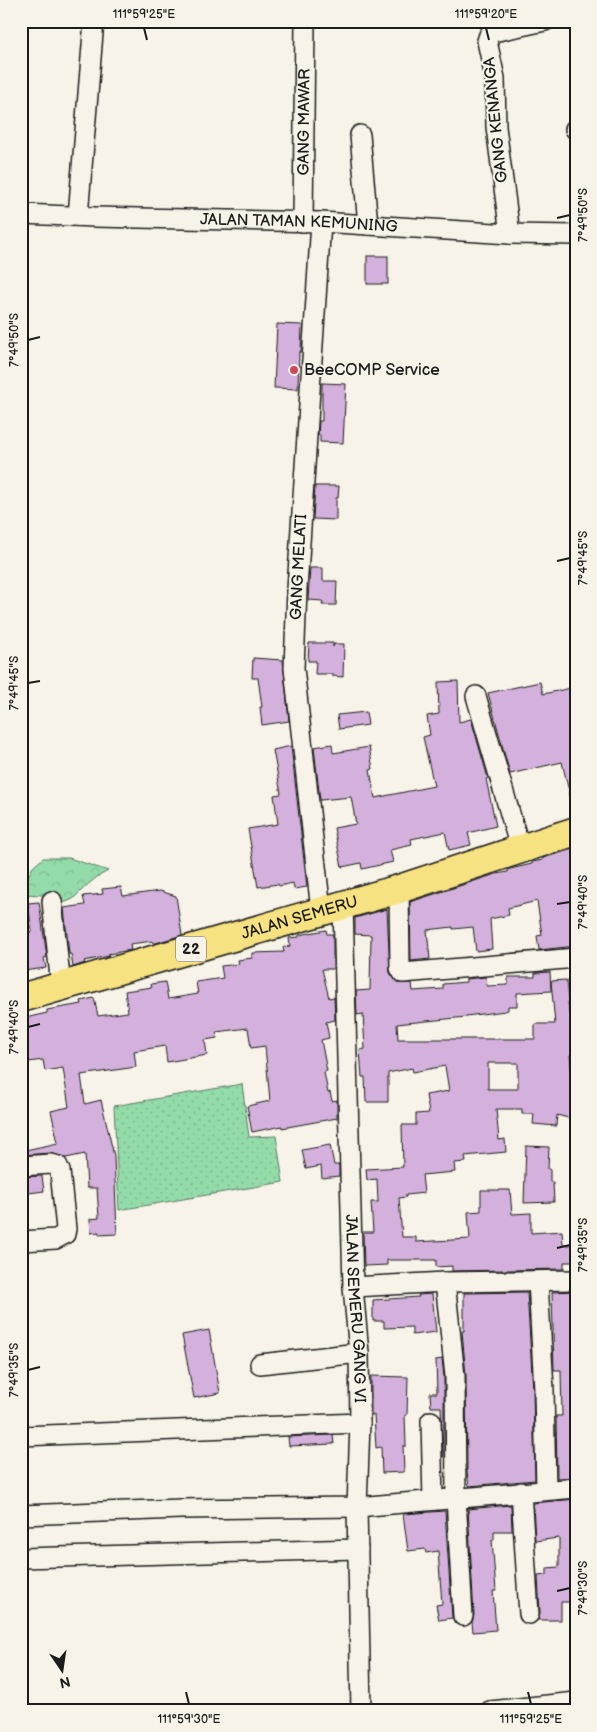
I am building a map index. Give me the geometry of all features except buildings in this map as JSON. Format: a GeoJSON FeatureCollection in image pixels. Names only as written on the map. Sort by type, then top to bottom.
{"type":"FeatureCollection","features":[{"type":"Feature","properties":{"kind":"highway","name":"JALAN SEMERU"},"geometry":{"type":"LineString","coordinates":[[21,998],[399,889],[576,830]]}},
{"type":"Feature","properties":{"kind":"street"},"geometry":{"type":"LineString","coordinates":[[78,216],[94,21]]}},
{"type":"Feature","properties":{"kind":"street","name":"GANG MAWAR"},"geometry":{"type":"LineString","coordinates":[[305,21],[312,222]]}},
{"type":"Feature","properties":{"kind":"street","name":"GANG KENANGA"},"geometry":{"type":"LineString","coordinates":[[510,234],[496,127],[495,78],[487,41],[489,35],[493,32],[545,21]]}},
{"type":"Feature","properties":{"kind":"street"},"geometry":{"type":"LineString","coordinates":[[360,135],[368,225]]}},
{"type":"Feature","properties":{"kind":"street","name":"JALAN TAMAN KEMUNING"},"geometry":{"type":"LineString","coordinates":[[21,214],[312,222],[576,236]]}},
{"type":"Feature","properties":{"kind":"street","name":"GANG MELATI"},"geometry":{"type":"LineString","coordinates":[[312,222],[294,668],[332,908]]}},
{"type":"Feature","properties":{"kind":"street"},"geometry":{"type":"LineString","coordinates":[[476,696],[520,848]]}},
{"type":"Feature","properties":{"kind":"street"},"geometry":{"type":"LineString","coordinates":[[399,889],[400,968],[403,973],[576,958]]}},
{"type":"Feature","properties":{"kind":"street"},"geometry":{"type":"LineString","coordinates":[[52,901],[61,987]]}},
{"type":"Feature","properties":{"kind":"street","name":"JALAN SEMERU GANG VI"},"geometry":{"type":"LineString","coordinates":[[332,908],[353,1287],[359,1353],[360,1423],[357,1507],[361,1711]]}},
{"type":"Feature","properties":{"kind":"street"},"geometry":{"type":"LineString","coordinates":[[21,1166],[51,1164],[58,1166],[66,1230],[65,1234],[56,1239],[21,1241]]}},
{"type":"Feature","properties":{"kind":"street"},"geometry":{"type":"LineString","coordinates":[[353,1287],[445,1282],[576,1280]]}},
{"type":"Feature","properties":{"kind":"street"},"geometry":{"type":"LineString","coordinates":[[538,1281],[544,1390],[546,1490]]}},
{"type":"Feature","properties":{"kind":"street"},"geometry":{"type":"LineString","coordinates":[[445,1282],[455,1376],[456,1498],[463,1616]]}},
{"type":"Feature","properties":{"kind":"street"},"geometry":{"type":"LineString","coordinates":[[260,1364],[359,1353]]}},
{"type":"Feature","properties":{"kind":"street"},"geometry":{"type":"LineString","coordinates":[[431,1421],[433,1500]]}},
{"type":"Feature","properties":{"kind":"street"},"geometry":{"type":"LineString","coordinates":[[21,1436],[360,1423]]}},
{"type":"Feature","properties":{"kind":"street"},"geometry":{"type":"LineString","coordinates":[[21,1515],[181,1508],[357,1507],[576,1488]]}},
{"type":"Feature","properties":{"kind":"street"},"geometry":{"type":"LineString","coordinates":[[522,1492],[529,1614]]}},
{"type":"Feature","properties":{"kind":"street"},"geometry":{"type":"LineString","coordinates":[[21,1558],[358,1549]]}},
{"type":"Feature","properties":{"kind":"street"},"geometry":{"type":"LineString","coordinates":[[490,1711],[576,1702]]}},
{"type":"Feature","properties":{"kind":"green space"},"geometry":{"type":"Polygon","coordinates":[[[43,858],[69,858],[108,871],[97,877],[73,899],[66,902],[61,903],[43,895],[21,894],[21,886],[32,868],[43,858]]]}},
{"type":"Feature","properties":{"kind":"green space"},"geometry":{"type":"Polygon","coordinates":[[[242,1084],[249,1137],[276,1136],[283,1182],[119,1210],[114,1106],[242,1084]]]}},
{"type":"Feature","properties":{"kind":"place","name":"BeeCOMP Service"},"geometry":{"type":"Point","coordinates":[294,370]}}]}
